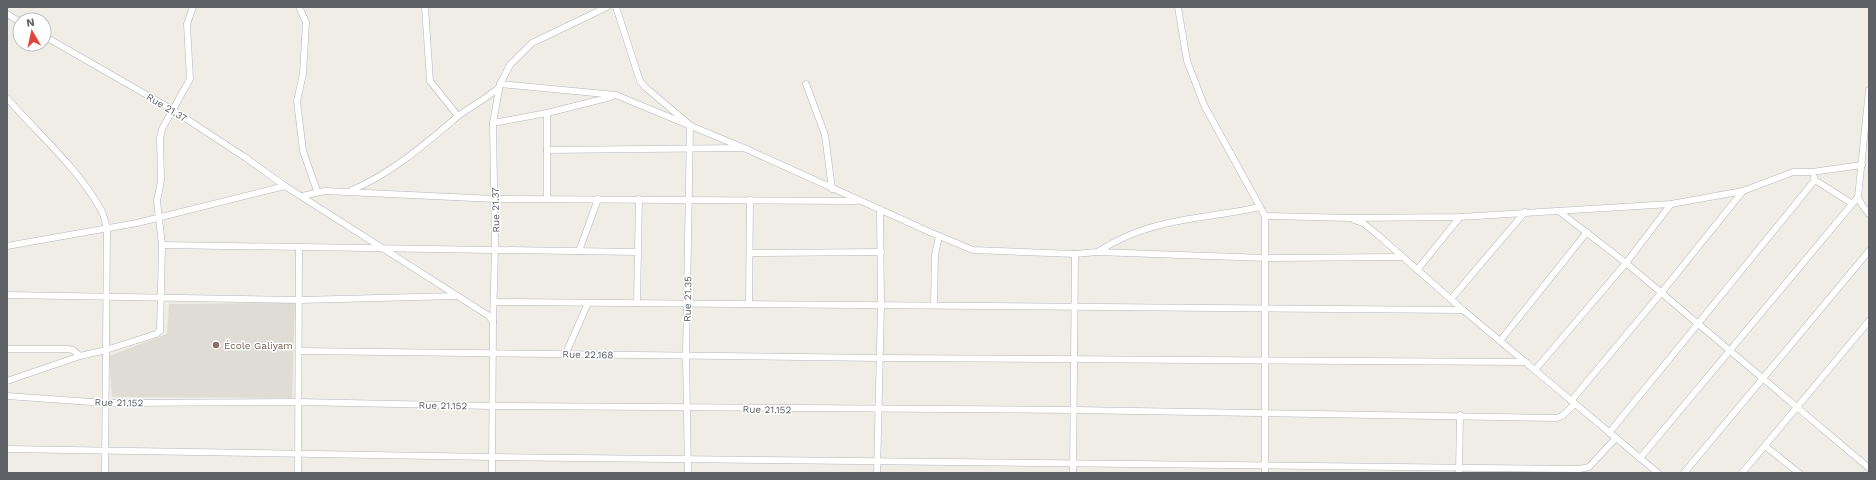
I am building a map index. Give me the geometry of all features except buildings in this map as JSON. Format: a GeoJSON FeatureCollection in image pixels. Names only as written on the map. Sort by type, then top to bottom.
{"type":"FeatureCollection","features":[{"type":"Feature","properties":{"kind":"street"},"geometry":{"type":"LineString","coordinates":[[7,381],[80,356],[106,350],[158,333],[161,327],[162,245],[157,201],[161,181],[160,138],[162,129],[190,79],[187,24],[193,7]]}},
{"type":"Feature","properties":{"kind":"street"},"geometry":{"type":"LineString","coordinates":[[299,7],[306,22],[303,74],[298,101],[303,151],[317,191]]}},
{"type":"Feature","properties":{"kind":"street"},"geometry":{"type":"LineString","coordinates":[[425,7],[430,81],[458,116]]}},
{"type":"Feature","properties":{"kind":"street","name":"Rue 21.37"},"geometry":{"type":"LineString","coordinates":[[492,473],[492,322],[495,250],[493,124],[499,85],[510,65],[532,43],[607,7]]}},
{"type":"Feature","properties":{"kind":"street"},"geometry":{"type":"LineString","coordinates":[[616,7],[640,81],[645,88],[690,125]]}},
{"type":"Feature","properties":{"kind":"street"},"geometry":{"type":"LineString","coordinates":[[1178,7],[1187,61],[1204,105],[1265,216],[1265,473]]}},
{"type":"Feature","properties":{"kind":"street","name":"Rue 21.37"},"geometry":{"type":"LineString","coordinates":[[52,41],[173,110],[246,158],[285,186],[489,316],[492,322]]}},
{"type":"Feature","properties":{"kind":"street"},"geometry":{"type":"LineString","coordinates":[[806,84],[825,135],[832,188]]}},
{"type":"Feature","properties":{"kind":"street"},"geometry":{"type":"LineString","coordinates":[[348,191],[364,184],[424,146],[458,116],[490,96],[499,85],[616,95],[744,148],[973,250],[1075,254],[1097,252],[1266,258],[1401,257]]}},
{"type":"Feature","properties":{"kind":"street"},"geometry":{"type":"LineString","coordinates":[[1869,90],[1859,194],[1862,205],[1869,214]]}},
{"type":"Feature","properties":{"kind":"street"},"geometry":{"type":"LineString","coordinates":[[493,124],[547,113],[616,95]]}},
{"type":"Feature","properties":{"kind":"street"},"geometry":{"type":"LineString","coordinates":[[7,98],[28,123],[50,143],[83,184],[101,209],[107,228],[105,473]]}},
{"type":"Feature","properties":{"kind":"street"},"geometry":{"type":"LineString","coordinates":[[547,113],[547,199]]}},
{"type":"Feature","properties":{"kind":"street","name":"Rue 21.35"},"geometry":{"type":"LineString","coordinates":[[688,473],[686,355],[690,125]]}},
{"type":"Feature","properties":{"kind":"street"},"geometry":{"type":"LineString","coordinates":[[547,150],[744,148]]}},
{"type":"Feature","properties":{"kind":"street"},"geometry":{"type":"LineString","coordinates":[[1265,216],[1349,218],[1460,217],[1671,204],[1743,191],[1793,172],[1812,172],[1862,165]]}},
{"type":"Feature","properties":{"kind":"street"},"geometry":{"type":"LineString","coordinates":[[1861,174],[1869,170]]}},
{"type":"Feature","properties":{"kind":"street"},"geometry":{"type":"LineString","coordinates":[[1812,172],[1815,180],[1851,203]]}},
{"type":"Feature","properties":{"kind":"street"},"geometry":{"type":"LineString","coordinates":[[1609,433],[1697,323],[1815,180]]}},
{"type":"Feature","properties":{"kind":"street"},"geometry":{"type":"LineString","coordinates":[[7,246],[159,217],[285,186]]}},
{"type":"Feature","properties":{"kind":"street"},"geometry":{"type":"LineString","coordinates":[[302,196],[317,191],[348,191],[495,199],[861,201]]}},
{"type":"Feature","properties":{"kind":"street","name":"Rue 21.152"},"geometry":{"type":"LineString","coordinates":[[7,396],[106,403],[299,402],[492,406],[878,410],[1074,410],[1460,415],[1557,418],[1562,416],[1573,403],[1743,191]]}},
{"type":"Feature","properties":{"kind":"street"},"geometry":{"type":"LineString","coordinates":[[1640,458],[1859,194]]}},
{"type":"Feature","properties":{"kind":"street"},"geometry":{"type":"LineString","coordinates":[[579,251],[598,199]]}},
{"type":"Feature","properties":{"kind":"street"},"geometry":{"type":"LineString","coordinates":[[637,303],[639,199]]}},
{"type":"Feature","properties":{"kind":"street"},"geometry":{"type":"LineString","coordinates":[[750,200],[750,304]]}},
{"type":"Feature","properties":{"kind":"street"},"geometry":{"type":"LineString","coordinates":[[1536,370],[1626,263],[1671,204]]}},
{"type":"Feature","properties":{"kind":"street"},"geometry":{"type":"LineString","coordinates":[[1097,252],[1126,236],[1176,222],[1260,207]]}},
{"type":"Feature","properties":{"kind":"street"},"geometry":{"type":"LineString","coordinates":[[877,473],[878,358],[881,305],[880,209]]}},
{"type":"Feature","properties":{"kind":"street"},"geometry":{"type":"LineString","coordinates":[[1451,299],[1525,212]]}},
{"type":"Feature","properties":{"kind":"street"},"geometry":{"type":"LineString","coordinates":[[1560,212],[1626,263],[1869,468]]}},
{"type":"Feature","properties":{"kind":"street"},"geometry":{"type":"LineString","coordinates":[[1417,270],[1460,217]]}},
{"type":"Feature","properties":{"kind":"street"},"geometry":{"type":"LineString","coordinates":[[1349,218],[1363,223],[1615,439],[1658,473]]}},
{"type":"Feature","properties":{"kind":"street"},"geometry":{"type":"LineString","coordinates":[[1500,341],[1587,232]]}},
{"type":"Feature","properties":{"kind":"street"},"geometry":{"type":"LineString","coordinates":[[934,305],[935,255],[939,236]]}},
{"type":"Feature","properties":{"kind":"street"},"geometry":{"type":"LineString","coordinates":[[162,245],[637,252]]}},
{"type":"Feature","properties":{"kind":"street"},"geometry":{"type":"LineString","coordinates":[[298,473],[299,247]]}},
{"type":"Feature","properties":{"kind":"street"},"geometry":{"type":"LineString","coordinates":[[1684,473],[1869,251]]}},
{"type":"Feature","properties":{"kind":"street"},"geometry":{"type":"LineString","coordinates":[[750,253],[881,252]]}},
{"type":"Feature","properties":{"kind":"street"},"geometry":{"type":"LineString","coordinates":[[1073,473],[1075,254]]}},
{"type":"Feature","properties":{"kind":"street"},"geometry":{"type":"LineString","coordinates":[[7,295],[106,296],[162,299],[299,300],[457,296]]}},
{"type":"Feature","properties":{"kind":"street"},"geometry":{"type":"LineString","coordinates":[[494,302],[934,305],[1266,310],[1463,310]]}},
{"type":"Feature","properties":{"kind":"street"},"geometry":{"type":"LineString","coordinates":[[566,353],[588,303]]}},
{"type":"Feature","properties":{"kind":"street"},"geometry":{"type":"LineString","coordinates":[[1742,473],[1869,320]]}},
{"type":"Feature","properties":{"kind":"street"},"geometry":{"type":"LineString","coordinates":[[7,349],[68,349],[80,356]]}},
{"type":"Feature","properties":{"kind":"street","name":"Rue 22.168"},"geometry":{"type":"LineString","coordinates":[[299,351],[566,353],[878,358],[1074,358],[1266,362],[1526,362]]}},
{"type":"Feature","properties":{"kind":"street"},"geometry":{"type":"LineString","coordinates":[[1459,470],[1460,415]]}},
{"type":"Feature","properties":{"kind":"street"},"geometry":{"type":"LineString","coordinates":[[7,449],[492,457],[1265,465],[1459,470],[1586,469],[1597,460],[1615,439]]}},
{"type":"Feature","properties":{"kind":"street"},"geometry":{"type":"LineString","coordinates":[[1765,446],[1798,473]]}},
{"type":"Feature","properties":{"kind":"shaded area","name":"École Galiyam"},"geometry":{"type":"Polygon","coordinates":[[[295,303],[292,398],[112,397],[109,356],[167,334],[169,304],[295,303]]]}},
{"type":"Feature","properties":{"kind":"place","name":"École Galiyam"},"geometry":{"type":"Point","coordinates":[216,345]}}]}
